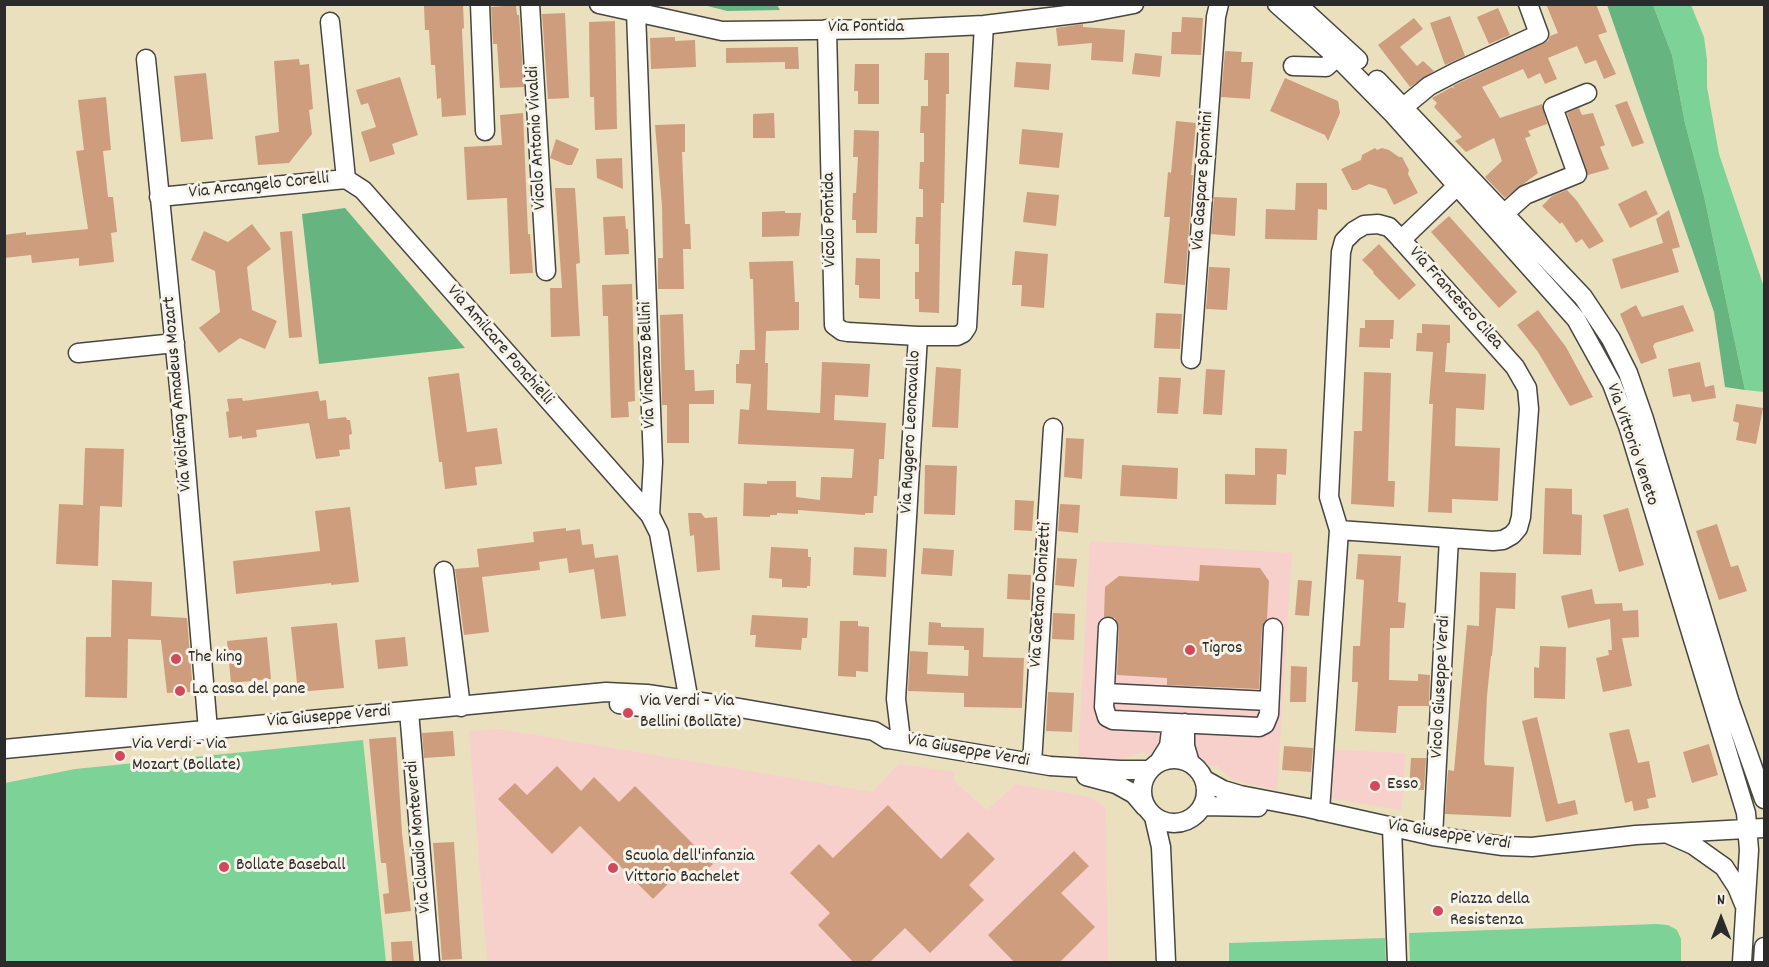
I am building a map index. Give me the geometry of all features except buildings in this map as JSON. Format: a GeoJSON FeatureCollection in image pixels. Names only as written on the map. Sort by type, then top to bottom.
{"type":"FeatureCollection","features":[{"type":"Feature","properties":{"kind":"street"},"geometry":{"type":"LineString","coordinates":[[480,4],[484,131]]}},
{"type":"Feature","properties":{"kind":"street","name":"Vicolo Antonio Vivaldi"},"geometry":{"type":"LineString","coordinates":[[530,4],[546,271]]}},
{"type":"Feature","properties":{"kind":"street","name":"Via Pontida"},"geometry":{"type":"LineString","coordinates":[[599,4],[722,31],[901,29],[984,25],[1092,12],[1134,4]]}},
{"type":"Feature","properties":{"kind":"street","name":"Via Gaspare Spontini"},"geometry":{"type":"LineString","coordinates":[[1191,358],[1216,17],[1220,4]]}},
{"type":"Feature","properties":{"kind":"street","name":"Via Vittorio Veneto"},"geometry":{"type":"LineString","coordinates":[[1277,4],[1399,111],[1457,186],[1582,297],[1611,339],[1628,373],[1644,419],[1745,748],[1762,767],[1764,799]]}},
{"type":"Feature","properties":{"kind":"street","name":"Via Vittorio Veneto"},"geometry":{"type":"LineString","coordinates":[[1297,4],[1339,42],[1497,220],[1576,319],[1612,384],[1628,426],[1741,794],[1756,828],[1746,912],[1743,963]]}},
{"type":"Feature","properties":{"kind":"street"},"geometry":{"type":"LineString","coordinates":[[1399,111],[1429,86],[1539,34],[1528,4]]}},
{"type":"Feature","properties":{"kind":"street","name":"Via Vincenzo Bellini"},"geometry":{"type":"LineString","coordinates":[[636,12],[653,462],[650,515],[659,533],[690,707]]}},
{"type":"Feature","properties":{"kind":"street","name":"Via Arcangelo Corelli"},"geometry":{"type":"LineString","coordinates":[[159,197],[346,179],[330,22]]}},
{"type":"Feature","properties":{"kind":"street","name":"Via Ruggero Leoncavallo"},"geometry":{"type":"LineString","coordinates":[[894,739],[918,336],[957,336],[967,327],[984,25]]}},
{"type":"Feature","properties":{"kind":"street","name":"Vicolo Pontida"},"geometry":{"type":"LineString","coordinates":[[827,29],[834,324],[842,331],[848,332],[918,336]]}},
{"type":"Feature","properties":{"kind":"street"},"geometry":{"type":"LineString","coordinates":[[1293,66],[1326,67],[1337,57]]}},
{"type":"Feature","properties":{"kind":"street","name":"Via Wolfang Amadeus Mozart"},"geometry":{"type":"LineString","coordinates":[[146,59],[175,343],[208,730]]}},
{"type":"Feature","properties":{"kind":"street"},"geometry":{"type":"LineString","coordinates":[[1497,220],[1525,195],[1577,174],[1552,107],[1587,93]]}},
{"type":"Feature","properties":{"kind":"street","name":"Via Amilcare Ponchielli"},"geometry":{"type":"LineString","coordinates":[[346,179],[363,190],[650,515]]}},
{"type":"Feature","properties":{"kind":"street"},"geometry":{"type":"LineString","coordinates":[[1401,240],[1457,186]]}},
{"type":"Feature","properties":{"kind":"street","name":"Via Francesco Cilea"},"geometry":{"type":"LineString","coordinates":[[1314,809],[1339,530],[1329,497],[1341,252],[1344,241],[1354,231],[1364,225],[1378,224],[1389,227],[1401,240],[1515,367],[1527,388],[1529,398],[1521,517],[1518,528],[1503,540],[1339,530]]}},
{"type":"Feature","properties":{"kind":"street"},"geometry":{"type":"LineString","coordinates":[[78,353],[175,343]]}},
{"type":"Feature","properties":{"kind":"street","name":"Via Gaetano Donizetti"},"geometry":{"type":"LineString","coordinates":[[1032,763],[1053,428]]}},
{"type":"Feature","properties":{"kind":"street","name":"Vicolo Giuseppe Verdi"},"geometry":{"type":"LineString","coordinates":[[1433,836],[1449,538]]}},
{"type":"Feature","properties":{"kind":"street"},"geometry":{"type":"LineString","coordinates":[[444,571],[460,707]]}},
{"type":"Feature","properties":{"kind":"street"},"geometry":{"type":"LineString","coordinates":[[1108,627],[1104,708],[1107,717],[1113,720],[1259,727],[1266,724],[1273,628]]}},
{"type":"Feature","properties":{"kind":"street"},"geometry":{"type":"LineString","coordinates":[[1105,693],[1269,701]]}},
{"type":"Feature","properties":{"kind":"street","name":"Via Giuseppe Verdi"},"geometry":{"type":"LineString","coordinates":[[4,749],[546,699],[690,707],[873,741],[894,739],[1050,766],[1116,784],[1134,794],[1150,812]]}},
{"type":"Feature","properties":{"kind":"street","name":"Via Claudio Monteverdi"},"geometry":{"type":"LineString","coordinates":[[409,711],[430,963]]}},
{"type":"Feature","properties":{"kind":"street"},"geometry":{"type":"LineString","coordinates":[[1178,723],[1190,763]]}},
{"type":"Feature","properties":{"kind":"street"},"geometry":{"type":"LineString","coordinates":[[1166,963],[1161,847],[1150,812],[1142,797],[1142,788],[1154,766],[1169,746],[1178,723]]}},
{"type":"Feature","properties":{"kind":"street"},"geometry":{"type":"LineString","coordinates":[[1154,766],[1179,759],[1190,763],[1205,780],[1206,795],[1202,806],[1198,812],[1183,822],[1174,835],[1163,873]]}},
{"type":"Feature","properties":{"kind":"street","name":"Via Giuseppe Verdi"},"geometry":{"type":"LineString","coordinates":[[1050,766],[1120,770],[1154,766]]}},
{"type":"Feature","properties":{"kind":"street","name":"Via Giuseppe Verdi"},"geometry":{"type":"LineString","coordinates":[[1205,780],[1223,790],[1240,795],[1433,836],[1503,846],[1532,847],[1664,833],[1756,828]]}},
{"type":"Feature","properties":{"kind":"street","name":"Via Giuseppe Verdi"},"geometry":{"type":"LineString","coordinates":[[1202,806],[1314,809]]}},
{"type":"Feature","properties":{"kind":"street"},"geometry":{"type":"LineString","coordinates":[[1150,812],[1170,823],[1183,822]]}},
{"type":"Feature","properties":{"kind":"street"},"geometry":{"type":"LineString","coordinates":[[1392,828],[1396,963]]}},
{"type":"Feature","properties":{"kind":"street","name":"Via Giuseppe Verdi"},"geometry":{"type":"LineString","coordinates":[[1664,833],[1693,845],[1724,867],[1737,886],[1746,912]]}},
{"type":"Feature","properties":{"kind":"street"},"geometry":{"type":"LineString","coordinates":[[1763,963],[1764,947]]}},
{"type":"Feature","properties":{"kind":"shaded area"},"geometry":{"type":"Polygon","coordinates":[[[1090,541],[1292,553],[1277,790],[1231,779],[1217,766],[1203,765],[1189,755],[1169,753],[1154,759],[1143,752],[1115,761],[1078,758],[1090,541]]]}},
{"type":"Feature","properties":{"kind":"shaded area"},"geometry":{"type":"Polygon","coordinates":[[[501,729],[872,792],[899,764],[954,772],[954,781],[987,810],[1016,784],[1090,797],[1106,808],[1108,962],[487,962],[469,731],[501,729]]]}},
{"type":"Feature","properties":{"kind":"shaded area"},"geometry":{"type":"Polygon","coordinates":[[[1331,750],[1406,753],[1401,810],[1329,798],[1331,750]]]}},
{"type":"Feature","properties":{"kind":"green space"},"geometry":{"type":"Polygon","coordinates":[[[704,5],[777,5],[780,10],[727,11],[704,5]]]}},
{"type":"Feature","properties":{"kind":"green space"},"geometry":{"type":"Polygon","coordinates":[[[1607,5],[1653,5],[1672,55],[1745,390],[1725,387],[1714,312],[1607,5]]]}},
{"type":"Feature","properties":{"kind":"green space"},"geometry":{"type":"Polygon","coordinates":[[[1653,5],[1691,5],[1704,37],[1707,87],[1719,154],[1764,287],[1764,392],[1745,390],[1672,55],[1653,5]]]}},
{"type":"Feature","properties":{"kind":"green space"},"geometry":{"type":"Polygon","coordinates":[[[345,208],[465,348],[319,364],[302,214],[345,208]]]}},
{"type":"Feature","properties":{"kind":"green space","name":"Bollate Baseball"},"geometry":{"type":"Polygon","coordinates":[[[363,740],[386,962],[5,962],[5,783],[75,769],[363,740]]]}},
{"type":"Feature","properties":{"kind":"green space"},"geometry":{"type":"Polygon","coordinates":[[[1668,925],[1677,930],[1681,939],[1681,962],[1410,962],[1409,933],[1668,925]]]}},
{"type":"Feature","properties":{"kind":"green space"},"geometry":{"type":"Polygon","coordinates":[[[1385,938],[1386,962],[1229,962],[1229,943],[1385,938]]]}},
{"type":"Feature","properties":{"kind":"place","name":"Tigros"},"geometry":{"type":"Point","coordinates":[1190,650]}},
{"type":"Feature","properties":{"kind":"place","name":"The king"},"geometry":{"type":"Point","coordinates":[176,659]}},
{"type":"Feature","properties":{"kind":"place","name":"La casa del pane"},"geometry":{"type":"Point","coordinates":[180,691]}},
{"type":"Feature","properties":{"kind":"place","name":"Via Verdi - Via Bellini (Bollate)"},"geometry":{"type":"Point","coordinates":[628,713]}},
{"type":"Feature","properties":{"kind":"place","name":"Via Verdi - Via Mozart (Bollate)"},"geometry":{"type":"Point","coordinates":[120,756]}},
{"type":"Feature","properties":{"kind":"place","name":"Esso"},"geometry":{"type":"Point","coordinates":[1375,786]}},
{"type":"Feature","properties":{"kind":"place","name":"Bollate Baseball"},"geometry":{"type":"Point","coordinates":[224,867]}},
{"type":"Feature","properties":{"kind":"place","name":"Scuola dell'infanzia Vittorio Bachelet"},"geometry":{"type":"Point","coordinates":[613,868]}},
{"type":"Feature","properties":{"kind":"place","name":"Piazza della Resistenza"},"geometry":{"type":"Point","coordinates":[1438,911]}}]}
